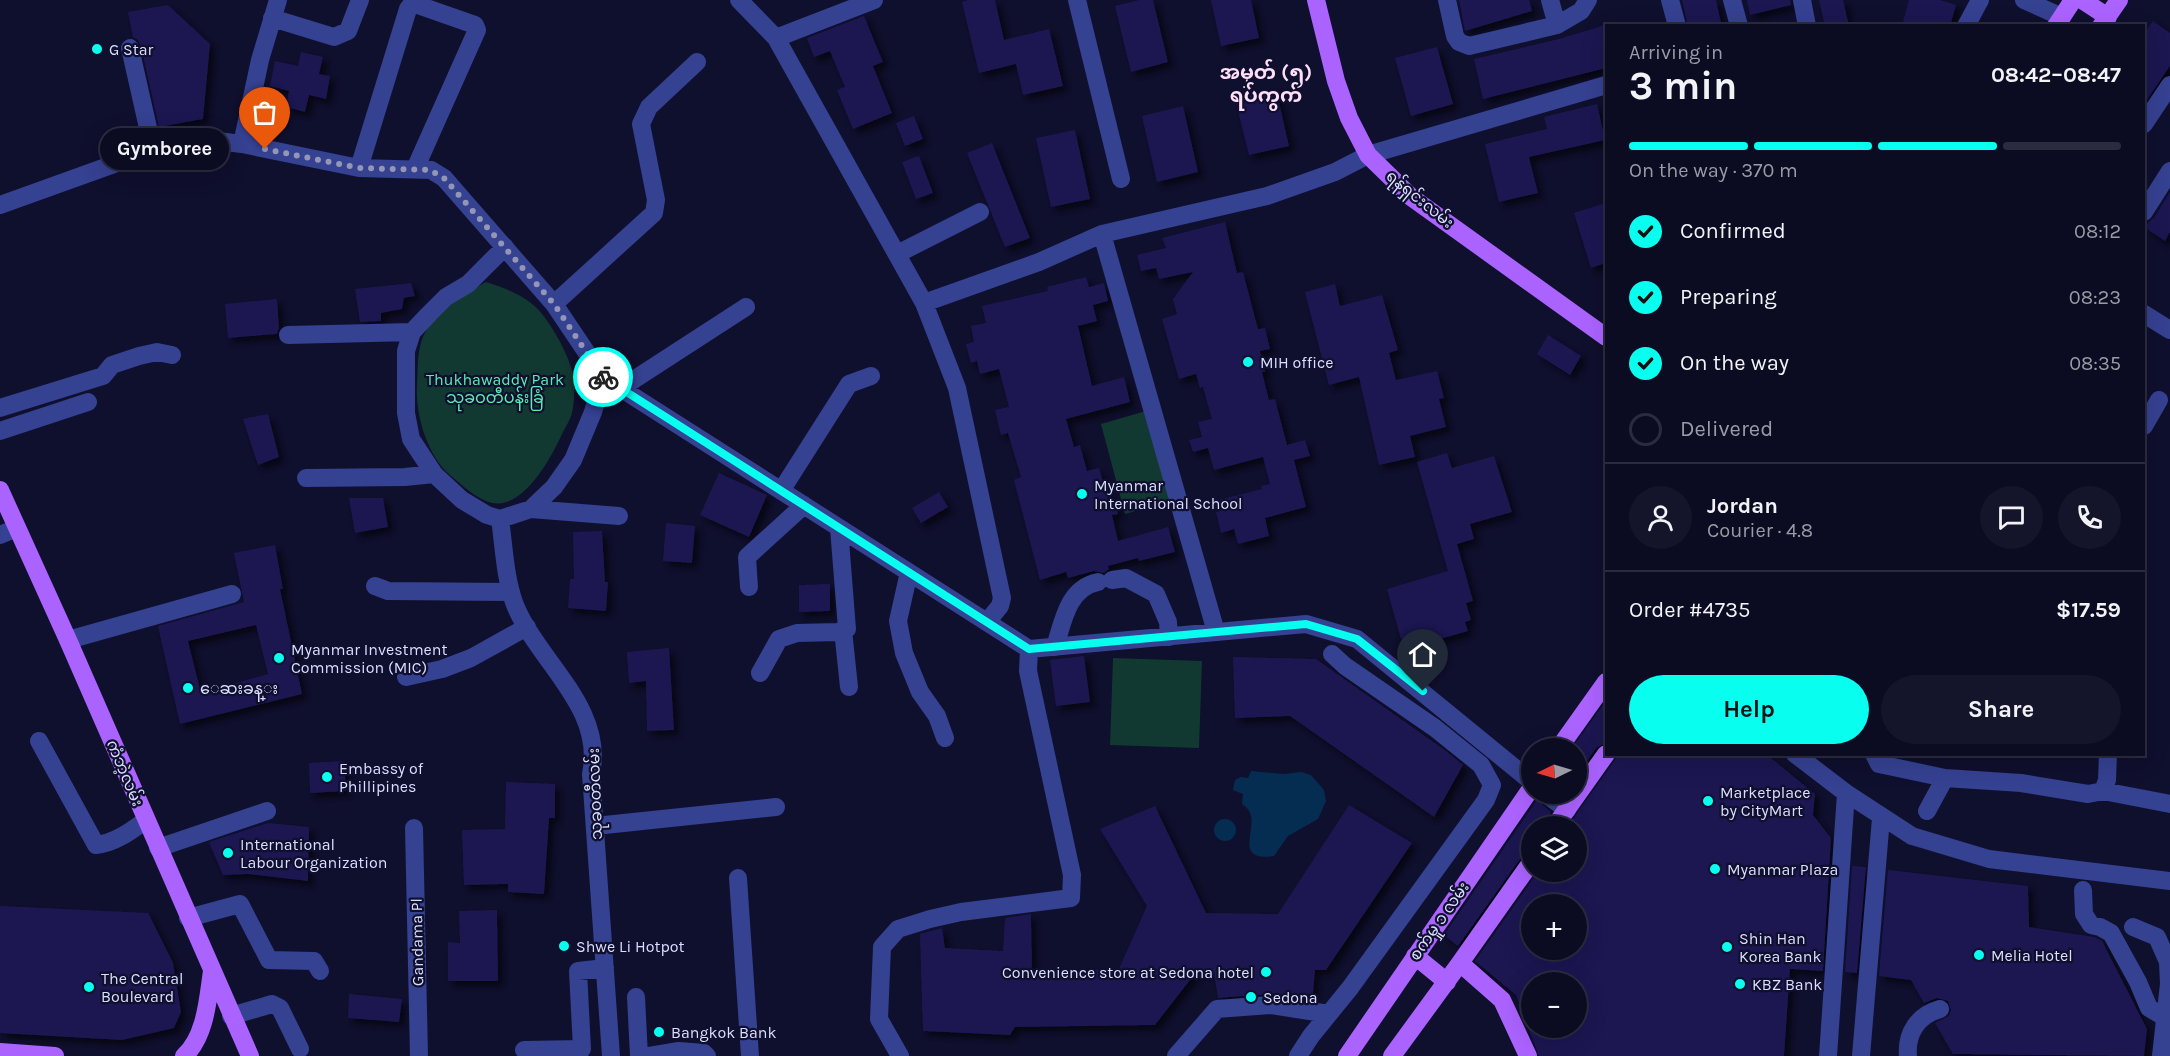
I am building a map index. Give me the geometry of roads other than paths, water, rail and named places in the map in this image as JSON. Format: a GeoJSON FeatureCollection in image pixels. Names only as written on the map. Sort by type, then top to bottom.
{"type":"FeatureCollection","features":[{"type":"Feature","properties":{"kind":"main road","name":"ရန်ရှင်းလမ်း"},"geometry":{"type":"LineString","coordinates":[[1316,0],[1336,81],[1349,118],[1368,155],[1411,197],[1605,336]]}},
{"type":"Feature","properties":{"kind":"main road"},"geometry":{"type":"LineString","coordinates":[[2059,21],[2073,0]]}},
{"type":"Feature","properties":{"kind":"main road"},"geometry":{"type":"LineString","coordinates":[[2082,0],[2104,21],[2119,0]]}},
{"type":"Feature","properties":{"kind":"main road","name":"ကံဘဲ့လမ်း"},"geometry":{"type":"LineString","coordinates":[[0,490],[8,532],[68,640],[250,1056]]}},
{"type":"Feature","properties":{"kind":"main road"},"geometry":{"type":"LineString","coordinates":[[1566,738],[1605,683]]}},
{"type":"Feature","properties":{"kind":"main road"},"geometry":{"type":"LineString","coordinates":[[1563,816],[1605,755]]}},
{"type":"Feature","properties":{"kind":"main road","name":"စက်မှု ၁ လမ်း"},"geometry":{"type":"LineString","coordinates":[[1347,1056],[1521,803]]}},
{"type":"Feature","properties":{"kind":"main road"},"geometry":{"type":"LineString","coordinates":[[1399,1052],[1521,877]]}},
{"type":"Feature","properties":{"kind":"main road"},"geometry":{"type":"LineString","coordinates":[[1415,956],[1447,982]]}},
{"type":"Feature","properties":{"kind":"main road"},"geometry":{"type":"LineString","coordinates":[[1460,963],[1502,1000],[1528,1056]]}},
{"type":"Feature","properties":{"kind":"main road"},"geometry":{"type":"LineString","coordinates":[[184,1056],[198,1034],[206,1007],[212,971]]}},
{"type":"Feature","properties":{"kind":"main road"},"geometry":{"type":"LineString","coordinates":[[0,1052],[55,1056]]}},
{"type":"Feature","properties":{"kind":"street"},"geometry":{"type":"LineString","coordinates":[[242,144],[260,60],[278,0]]}},
{"type":"Feature","properties":{"kind":"street"},"geometry":{"type":"LineString","coordinates":[[272,18],[334,37],[348,31],[360,0]]}},
{"type":"Feature","properties":{"kind":"street"},"geometry":{"type":"LineString","coordinates":[[739,0],[776,38],[924,303],[957,388],[1002,598],[1000,606],[987,622]]}},
{"type":"Feature","properties":{"kind":"street"},"geometry":{"type":"LineString","coordinates":[[776,38],[874,0]]}},
{"type":"Feature","properties":{"kind":"street"},"geometry":{"type":"LineString","coordinates":[[1077,0],[1121,179]]}},
{"type":"Feature","properties":{"kind":"street"},"geometry":{"type":"LineString","coordinates":[[1447,0],[1455,36],[1459,42],[1469,46],[1557,25],[1581,11],[1588,0]]}},
{"type":"Feature","properties":{"kind":"street"},"geometry":{"type":"LineString","coordinates":[[1550,0],[1557,25]]}},
{"type":"Feature","properties":{"kind":"street"},"geometry":{"type":"LineString","coordinates":[[1670,0],[1676,24]]}},
{"type":"Feature","properties":{"kind":"street"},"geometry":{"type":"LineString","coordinates":[[1732,0],[1738,24]]}},
{"type":"Feature","properties":{"kind":"street"},"geometry":{"type":"LineString","coordinates":[[1802,0],[1807,24]]}},
{"type":"Feature","properties":{"kind":"street"},"geometry":{"type":"LineString","coordinates":[[1967,24],[1980,0]]}},
{"type":"Feature","properties":{"kind":"street"},"geometry":{"type":"LineString","coordinates":[[2024,0],[2059,21]]}},
{"type":"Feature","properties":{"kind":"street"},"geometry":{"type":"LineString","coordinates":[[359,168],[408,9],[415,4],[475,25],[477,30],[415,169]]}},
{"type":"Feature","properties":{"kind":"street"},"geometry":{"type":"LineString","coordinates":[[130,48],[153,150]]}},
{"type":"Feature","properties":{"kind":"street"},"geometry":{"type":"LineString","coordinates":[[554,304],[654,213],[656,200],[642,124],[648,107],[697,62]]}},
{"type":"Feature","properties":{"kind":"street"},"geometry":{"type":"LineString","coordinates":[[924,303],[1039,261],[1102,234],[1267,196],[1335,172],[1368,155],[1605,85]]}},
{"type":"Feature","properties":{"kind":"street"},"geometry":{"type":"LineString","coordinates":[[2145,122],[2170,85]]}},
{"type":"Feature","properties":{"kind":"street"},"geometry":{"type":"LineString","coordinates":[[0,205],[153,150],[208,140],[242,144],[359,168],[430,170],[444,178],[554,304],[603,377],[1029,649],[1306,624],[1357,639],[1521,773]]}},
{"type":"Feature","properties":{"kind":"street"},"geometry":{"type":"LineString","coordinates":[[2145,210],[2170,171]]}},
{"type":"Feature","properties":{"kind":"street"},"geometry":{"type":"LineString","coordinates":[[897,254],[980,212]]}},
{"type":"Feature","properties":{"kind":"street"},"geometry":{"type":"LineString","coordinates":[[1102,234],[1216,632]]}},
{"type":"Feature","properties":{"kind":"street"},"geometry":{"type":"LineString","coordinates":[[505,247],[468,284],[446,297],[412,332],[406,351],[406,412],[411,439],[434,474],[462,500],[487,515],[500,519],[531,509],[619,516]]}},
{"type":"Feature","properties":{"kind":"street"},"geometry":{"type":"LineString","coordinates":[[621,388],[746,307]]}},
{"type":"Feature","properties":{"kind":"street"},"geometry":{"type":"LineString","coordinates":[[2145,315],[2170,330]]}},
{"type":"Feature","properties":{"kind":"street"},"geometry":{"type":"LineString","coordinates":[[288,335],[412,332]]}},
{"type":"Feature","properties":{"kind":"street"},"geometry":{"type":"LineString","coordinates":[[0,408],[103,376],[112,365],[139,356],[157,352],[172,355]]}},
{"type":"Feature","properties":{"kind":"street"},"geometry":{"type":"LineString","coordinates":[[781,490],[849,384],[871,376]]}},
{"type":"Feature","properties":{"kind":"street"},"geometry":{"type":"LineString","coordinates":[[531,509],[554,486],[573,460],[593,412],[603,377]]}},
{"type":"Feature","properties":{"kind":"street"},"geometry":{"type":"LineString","coordinates":[[2145,424],[2159,400]]}},
{"type":"Feature","properties":{"kind":"street"},"geometry":{"type":"LineString","coordinates":[[0,431],[88,402]]}},
{"type":"Feature","properties":{"kind":"street"},"geometry":{"type":"LineString","coordinates":[[306,478],[405,477],[434,474]]}},
{"type":"Feature","properties":{"kind":"street"},"geometry":{"type":"LineString","coordinates":[[749,587],[747,557],[804,505]]}},
{"type":"Feature","properties":{"kind":"street","name":"သုခဝတီလမ်း"},"geometry":{"type":"LineString","coordinates":[[500,519],[511,592],[516,607],[587,721],[593,741],[594,760],[591,774],[611,1056]]}},
{"type":"Feature","properties":{"kind":"street"},"geometry":{"type":"LineString","coordinates":[[760,673],[779,639],[797,633],[838,632],[847,628],[839,528]]}},
{"type":"Feature","properties":{"kind":"street"},"geometry":{"type":"LineString","coordinates":[[909,572],[898,621],[904,653],[920,692],[938,716],[945,738]]}},
{"type":"Feature","properties":{"kind":"street"},"geometry":{"type":"LineString","coordinates":[[1055,646],[1070,602],[1085,585],[1126,578],[1156,594],[1168,622],[1169,637]]}},
{"type":"Feature","properties":{"kind":"street"},"geometry":{"type":"LineString","coordinates":[[375,586],[388,591],[511,592]]}},
{"type":"Feature","properties":{"kind":"street"},"geometry":{"type":"LineString","coordinates":[[68,640],[232,594]]}},
{"type":"Feature","properties":{"kind":"street"},"geometry":{"type":"LineString","coordinates":[[406,677],[442,669],[471,658],[527,627]]}},
{"type":"Feature","properties":{"kind":"street"},"geometry":{"type":"LineString","coordinates":[[843,630],[849,687]]}},
{"type":"Feature","properties":{"kind":"street"},"geometry":{"type":"LineString","coordinates":[[900,1056],[879,1019],[882,947],[898,929],[961,912],[1071,898],[1072,875],[1028,671],[1029,649]]}},
{"type":"Feature","properties":{"kind":"street"},"geometry":{"type":"LineString","coordinates":[[1298,1056],[1486,800],[1492,785],[1481,765],[1435,728],[1345,666],[1332,654]]}},
{"type":"Feature","properties":{"kind":"street"},"geometry":{"type":"LineString","coordinates":[[39,741],[96,845],[105,844],[127,834],[146,820]]}},
{"type":"Feature","properties":{"kind":"street"},"geometry":{"type":"LineString","coordinates":[[1798,756],[1881,818],[1912,836],[1989,860],[2170,881]]}},
{"type":"Feature","properties":{"kind":"street"},"geometry":{"type":"LineString","coordinates":[[1875,756],[1879,764],[1945,778],[2021,783],[2088,794],[2103,791],[2170,804]]}},
{"type":"Feature","properties":{"kind":"street"},"geometry":{"type":"LineString","coordinates":[[2103,791],[2107,780],[2108,756]]}},
{"type":"Feature","properties":{"kind":"street"},"geometry":{"type":"LineString","coordinates":[[1927,811],[1945,778]]}},
{"type":"Feature","properties":{"kind":"street"},"geometry":{"type":"LineString","coordinates":[[1828,1056],[1846,793]]}},
{"type":"Feature","properties":{"kind":"street"},"geometry":{"type":"LineString","coordinates":[[1559,804],[1567,810]]}},
{"type":"Feature","properties":{"kind":"street"},"geometry":{"type":"LineString","coordinates":[[595,826],[776,807]]}},
{"type":"Feature","properties":{"kind":"street"},"geometry":{"type":"LineString","coordinates":[[158,848],[267,811]]}},
{"type":"Feature","properties":{"kind":"street"},"geometry":{"type":"LineString","coordinates":[[1861,1056],[1881,818]]}},
{"type":"Feature","properties":{"kind":"street","name":"Gandama Pl"},"geometry":{"type":"LineString","coordinates":[[414,828],[419,1056]]}},
{"type":"Feature","properties":{"kind":"street"},"geometry":{"type":"LineString","coordinates":[[738,878],[750,1056]]}},
{"type":"Feature","properties":{"kind":"street"},"geometry":{"type":"LineString","coordinates":[[2083,890],[2084,914],[2091,925],[2111,933],[2138,982],[2149,1008],[2166,1018]]}},
{"type":"Feature","properties":{"kind":"street"},"geometry":{"type":"LineString","coordinates":[[188,918],[240,904],[269,960],[314,961],[320,971]]}},
{"type":"Feature","properties":{"kind":"street"},"geometry":{"type":"LineString","coordinates":[[2133,927],[2157,937],[2168,962],[2169,984],[2161,1056]]}},
{"type":"Feature","properties":{"kind":"street"},"geometry":{"type":"LineString","coordinates":[[524,1050],[582,1048],[578,971],[605,968]]}},
{"type":"Feature","properties":{"kind":"street"},"geometry":{"type":"LineString","coordinates":[[636,997],[639,1056]]}},
{"type":"Feature","properties":{"kind":"street"},"geometry":{"type":"LineString","coordinates":[[231,1016],[272,1004],[279,1008],[300,1049]]}},
{"type":"Feature","properties":{"kind":"street"},"geometry":{"type":"LineString","coordinates":[[1176,1056],[1217,1009],[1270,1005],[1329,1014]]}},
{"type":"Feature","properties":{"kind":"street"},"geometry":{"type":"LineString","coordinates":[[1908,1056],[1910,1040],[1919,1018],[1928,1012],[1940,1009]]}},
{"type":"Feature","properties":{"kind":"street"},"geometry":{"type":"LineString","coordinates":[[649,1056],[679,1051],[704,1053],[707,1056]]}},
{"type":"Feature","properties":{"kind":"water"},"geometry":{"type":"Polygon","coordinates":[[[1251,771],[1284,774],[1301,772],[1311,775],[1324,790],[1326,801],[1318,819],[1288,836],[1274,856],[1262,857],[1255,855],[1251,850],[1249,844],[1252,823],[1250,814],[1242,804],[1243,794],[1233,790],[1235,780],[1241,777],[1248,778],[1251,771]]]}},
{"type":"Feature","properties":{"kind":"water"},"geometry":{"type":"Polygon","coordinates":[[[1225,819],[1233,822],[1236,830],[1233,838],[1225,841],[1217,838],[1214,830],[1217,822],[1225,819]]]}},
{"type":"Feature","properties":{"kind":"place","name":"G Star"},"geometry":{"type":"Point","coordinates":[97,49]}},
{"type":"Feature","properties":{"kind":"place","name":"Gymboree"},"geometry":{"type":"Point","coordinates":[265,149]}},
{"type":"Feature","properties":{"kind":"place","name":"MIH office"},"geometry":{"type":"Point","coordinates":[1248,362]}},
{"type":"Feature","properties":{"kind":"place","name":"Myanmar International School"},"geometry":{"type":"Point","coordinates":[1082,494]}},
{"type":"Feature","properties":{"kind":"place","name":"Myanmar Investment Commission (MIC)"},"geometry":{"type":"Point","coordinates":[279,658]}},
{"type":"Feature","properties":{"kind":"place","name":"ေဆးခန္း"},"geometry":{"type":"Point","coordinates":[188,688]}},
{"type":"Feature","properties":{"kind":"place","name":"Embassy of Phillipines"},"geometry":{"type":"Point","coordinates":[327,777]}},
{"type":"Feature","properties":{"kind":"place","name":"Marketplace by CityMart"},"geometry":{"type":"Point","coordinates":[1708,801]}},
{"type":"Feature","properties":{"kind":"place","name":"International Labour Organization"},"geometry":{"type":"Point","coordinates":[228,853]}},
{"type":"Feature","properties":{"kind":"place","name":"Myanmar Plaza"},"geometry":{"type":"Point","coordinates":[1715,869]}},
{"type":"Feature","properties":{"kind":"place","name":"Shwe Li Hotpot"},"geometry":{"type":"Point","coordinates":[564,946]}},
{"type":"Feature","properties":{"kind":"place","name":"Shin Han Korea Bank"},"geometry":{"type":"Point","coordinates":[1727,947]}},
{"type":"Feature","properties":{"kind":"place","name":"Melia Hotel"},"geometry":{"type":"Point","coordinates":[1979,955]}},
{"type":"Feature","properties":{"kind":"place","name":"Convenience store at Sedona hotel"},"geometry":{"type":"Point","coordinates":[1266,972]}},
{"type":"Feature","properties":{"kind":"place","name":"KBZ Bank"},"geometry":{"type":"Point","coordinates":[1740,984]}},
{"type":"Feature","properties":{"kind":"place","name":"The Central Boulevard"},"geometry":{"type":"Point","coordinates":[89,987]}},
{"type":"Feature","properties":{"kind":"place","name":"Sedona"},"geometry":{"type":"Point","coordinates":[1251,997]}},
{"type":"Feature","properties":{"kind":"place","name":"Bangkok Bank"},"geometry":{"type":"Point","coordinates":[659,1032]}},
{"type":"Feature","properties":{"kind":"district","name":"အမှတ် (၅) ရပ်ကွက်"},"geometry":{"type":"Point","coordinates":[1266,84]}},
{"type":"Feature","properties":{"kind":"park label","name":"Thukhawaddy Park သုခဝတီပန်းခြံ"},"geometry":{"type":"Point","coordinates":[495,388]}}]}
